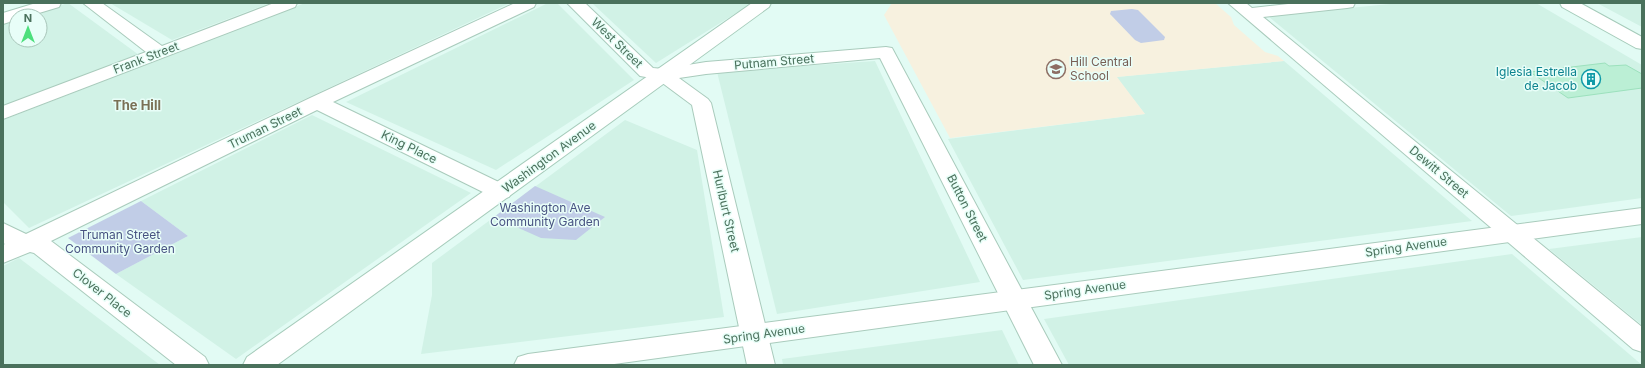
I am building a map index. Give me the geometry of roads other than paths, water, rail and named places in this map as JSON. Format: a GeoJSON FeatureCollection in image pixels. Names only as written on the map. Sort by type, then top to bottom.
{"type":"FeatureCollection","features":[{"type":"Feature","properties":{"kind":"street"},"geometry":{"type":"LineString","coordinates":[[3,20],[53,3]]}},
{"type":"Feature","properties":{"kind":"street"},"geometry":{"type":"LineString","coordinates":[[91,3],[160,53]]}},
{"type":"Feature","properties":{"kind":"street","name":"Frank Street"},"geometry":{"type":"LineString","coordinates":[[3,113],[289,3]]}},
{"type":"Feature","properties":{"kind":"street","name":"Truman Street"},"geometry":{"type":"LineString","coordinates":[[3,255],[317,102],[528,3]]}},
{"type":"Feature","properties":{"kind":"street","name":"West Street"},"geometry":{"type":"LineString","coordinates":[[575,3],[647,72],[663,75]]}},
{"type":"Feature","properties":{"kind":"street","name":"Washington Avenue"},"geometry":{"type":"LineString","coordinates":[[257,365],[501,192],[763,3]]}},
{"type":"Feature","properties":{"kind":"street"},"geometry":{"type":"LineString","coordinates":[[1242,8],[1347,3]]}},
{"type":"Feature","properties":{"kind":"street"},"geometry":{"type":"LineString","coordinates":[[1568,3],[1642,44]]}},
{"type":"Feature","properties":{"kind":"street","name":"Dewitt Street"},"geometry":{"type":"LineString","coordinates":[[1242,8],[1642,342]]}},
{"type":"Feature","properties":{"kind":"street","name":"Putnam Street"},"geometry":{"type":"LineString","coordinates":[[663,75],[706,68],[886,52]]}},
{"type":"Feature","properties":{"kind":"street","name":"Button Street"},"geometry":{"type":"LineString","coordinates":[[886,52],[1048,365]]}},
{"type":"Feature","properties":{"kind":"street","name":"Hurlburt Street"},"geometry":{"type":"LineString","coordinates":[[663,75],[701,103],[755,335],[760,365]]}},
{"type":"Feature","properties":{"kind":"street","name":"King Place"},"geometry":{"type":"LineString","coordinates":[[317,102],[501,192]]}},
{"type":"Feature","properties":{"kind":"street","name":"Spring Avenue"},"geometry":{"type":"LineString","coordinates":[[528,365],[1642,216]]}},
{"type":"Feature","properties":{"kind":"street","name":"Clover Place"},"geometry":{"type":"LineString","coordinates":[[3,231],[10,237],[42,247],[196,365]]}},
{"type":"Feature","properties":{"kind":"place","name":"Hill Central School"},"geometry":{"type":"Point","coordinates":[1056,69]}},
{"type":"Feature","properties":{"kind":"place","name":"Iglesia Estrella de Jacob"},"geometry":{"type":"Point","coordinates":[1591,79]}},
{"type":"Feature","properties":{"kind":"district","name":"The Hill"},"geometry":{"type":"Point","coordinates":[137,105]}},
{"type":"Feature","properties":{"kind":"park label","name":"Washington Ave Community Garden"},"geometry":{"type":"Point","coordinates":[545,215]}},
{"type":"Feature","properties":{"kind":"park label","name":"Truman Street Community Garden"},"geometry":{"type":"Point","coordinates":[120,242]}}]}
